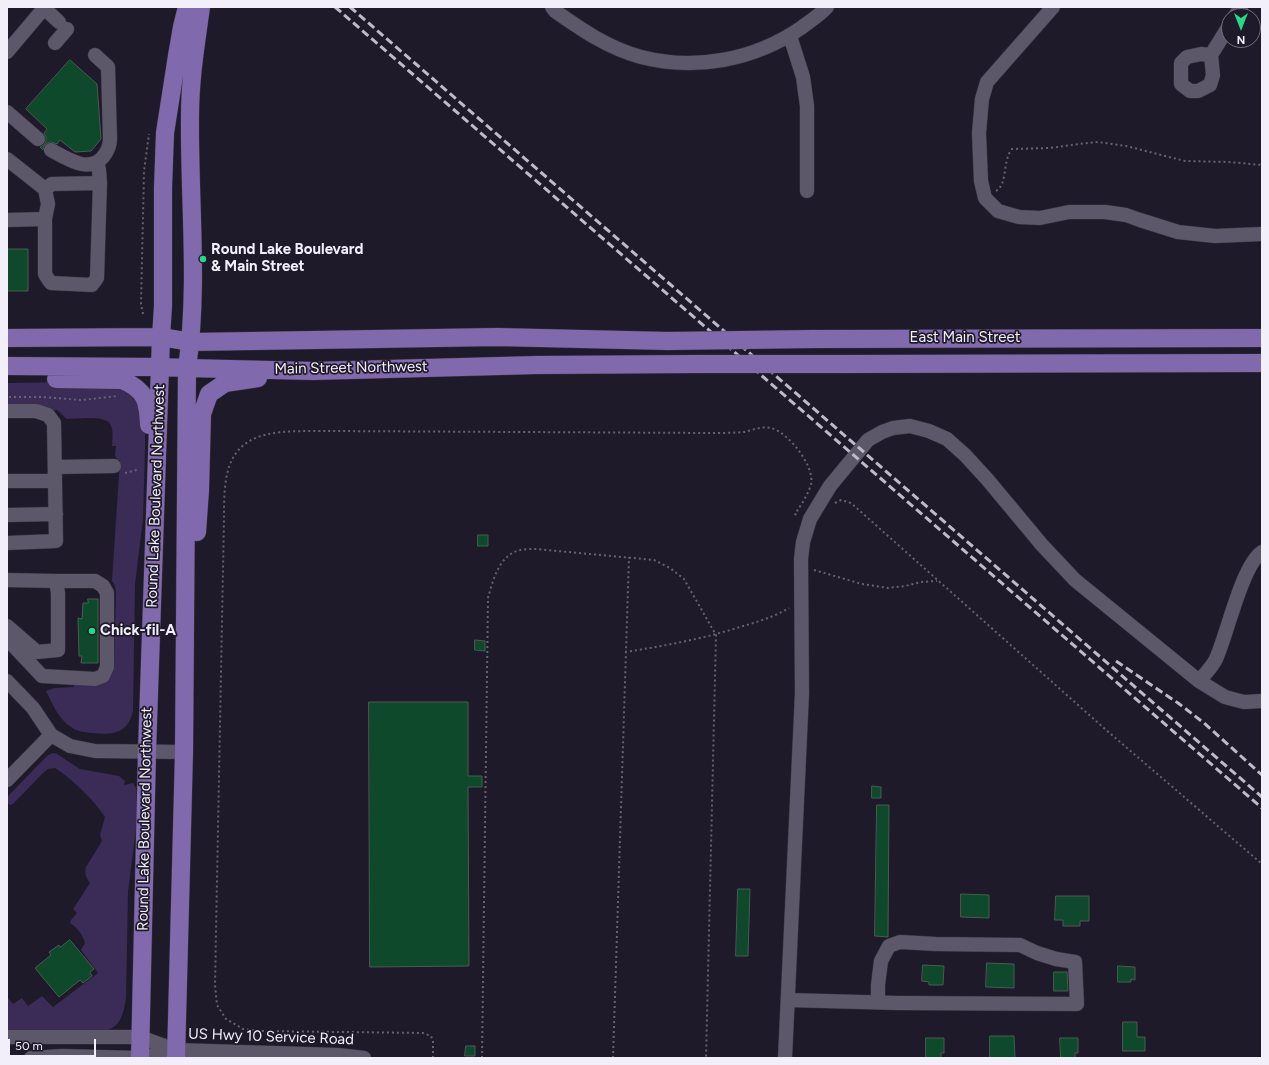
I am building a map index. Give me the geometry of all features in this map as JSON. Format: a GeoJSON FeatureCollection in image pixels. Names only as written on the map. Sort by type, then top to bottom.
{"type":"FeatureCollection","features":[{"type":"Feature","properties":{"kind":"main road","name":"Round Lake Boulevard Northwest"},"geometry":{"type":"LineString","coordinates":[[140,1058],[147,752],[163,306],[165,141],[176,56],[187,7]]}},
{"type":"Feature","properties":{"kind":"main road","name":"Round Lake Boulevard Northwest"},"geometry":{"type":"LineString","coordinates":[[176,1054],[184,752],[187,368],[191,342],[193,269],[190,108],[191,82],[201,7]]}},
{"type":"Feature","properties":{"kind":"main road","name":"Main Street Northwest"},"geometry":{"type":"LineString","coordinates":[[7,338],[161,337],[191,342],[497,337],[668,341]]}},
{"type":"Feature","properties":{"kind":"main road","name":"East Main Street"},"geometry":{"type":"LineString","coordinates":[[668,341],[814,339],[1262,338]]}},
{"type":"Feature","properties":{"kind":"main road","name":"East Main Street"},"geometry":{"type":"LineString","coordinates":[[696,364],[1262,363]]}},
{"type":"Feature","properties":{"kind":"main road","name":"Main Street Northwest"},"geometry":{"type":"LineString","coordinates":[[7,366],[161,367],[313,371],[537,365],[696,364]]}},
{"type":"Feature","properties":{"kind":"main road"},"geometry":{"type":"LineString","coordinates":[[186,579],[196,548],[200,490],[202,414],[209,394],[225,383],[267,376],[280,370]]}},
{"type":"Feature","properties":{"kind":"main road"},"geometry":{"type":"LineString","coordinates":[[7,378],[122,380],[131,383],[142,394],[148,404],[150,464],[156,484]]}},
{"type":"Feature","properties":{"kind":"street"},"geometry":{"type":"LineString","coordinates":[[7,52],[45,7],[63,26],[55,43]]}},
{"type":"Feature","properties":{"kind":"street"},"geometry":{"type":"LineString","coordinates":[[552,7],[555,11],[590,36],[619,49],[640,56],[663,61],[689,63],[716,61],[739,57],[764,48],[790,36],[821,14],[827,7]]}},
{"type":"Feature","properties":{"kind":"street"},"geometry":{"type":"LineString","coordinates":[[1053,7],[987,82],[982,99],[979,133],[981,181],[985,198],[998,211],[1019,217],[1040,218],[1069,212],[1105,212],[1126,215],[1178,232],[1215,236],[1262,234]]}},
{"type":"Feature","properties":{"kind":"street"},"geometry":{"type":"LineString","coordinates":[[790,36],[803,77],[807,106],[807,191]]}},
{"type":"Feature","properties":{"kind":"street"},"geometry":{"type":"LineString","coordinates":[[1211,55],[1221,39]]}},
{"type":"Feature","properties":{"kind":"street"},"geometry":{"type":"LineString","coordinates":[[51,150],[77,163],[88,165],[97,162],[106,153],[110,143],[108,67],[95,55]]}},
{"type":"Feature","properties":{"kind":"street"},"geometry":{"type":"LineString","coordinates":[[7,112],[38,139]]}},
{"type":"Feature","properties":{"kind":"street"},"geometry":{"type":"LineString","coordinates":[[7,159],[45,189],[48,204],[45,219],[45,274],[48,279],[51,283],[92,285],[97,278],[100,170],[97,162]]}},
{"type":"Feature","properties":{"kind":"street"},"geometry":{"type":"LineString","coordinates":[[45,189],[52,184],[100,183]]}},
{"type":"Feature","properties":{"kind":"street"},"geometry":{"type":"LineString","coordinates":[[7,220],[45,219]]}},
{"type":"Feature","properties":{"kind":"street"},"geometry":{"type":"LineString","coordinates":[[7,411],[36,411],[48,415],[54,423],[56,514],[56,541],[7,543]]}},
{"type":"Feature","properties":{"kind":"street"},"geometry":{"type":"LineString","coordinates":[[785,1058],[802,693],[801,565],[803,542],[810,519],[830,486],[868,440],[893,428],[910,426],[929,430],[948,439],[987,479],[1042,545],[1075,580],[1200,681],[1225,697],[1244,702],[1262,701]]}},
{"type":"Feature","properties":{"kind":"street"},"geometry":{"type":"LineString","coordinates":[[7,481],[114,466]]}},
{"type":"Feature","properties":{"kind":"street"},"geometry":{"type":"LineString","coordinates":[[7,515],[56,514]]}},
{"type":"Feature","properties":{"kind":"street"},"geometry":{"type":"LineString","coordinates":[[1200,681],[1216,660],[1247,572],[1258,554],[1262,552]]}},
{"type":"Feature","properties":{"kind":"street"},"geometry":{"type":"LineString","coordinates":[[7,580],[95,581],[103,586],[107,593],[107,667],[103,676],[95,678],[42,676],[7,639]]}},
{"type":"Feature","properties":{"kind":"street"},"geometry":{"type":"LineString","coordinates":[[7,626],[37,652],[58,650],[58,592],[56,580]]}},
{"type":"Feature","properties":{"kind":"street"},"geometry":{"type":"LineString","coordinates":[[7,681],[32,708],[51,735],[70,746],[95,751],[184,752]]}},
{"type":"Feature","properties":{"kind":"street"},"geometry":{"type":"LineString","coordinates":[[7,780],[51,735]]}},
{"type":"Feature","properties":{"kind":"street"},"geometry":{"type":"LineString","coordinates":[[788,1000],[878,1002],[1077,1004],[1075,962],[1056,959],[1037,953],[1020,945],[900,942],[889,946],[881,961],[878,985],[878,1002]]}},
{"type":"Feature","properties":{"kind":"street"},"geometry":{"type":"LineString","coordinates":[[7,1037],[140,1037],[176,1054]]}},
{"type":"Feature","properties":{"kind":"street"},"geometry":{"type":"LineString","coordinates":[[31,1058],[62,1056],[140,1058],[176,1054]]}},
{"type":"Feature","properties":{"kind":"street","name":"US Hwy 10 Service Road"},"geometry":{"type":"LineString","coordinates":[[176,1054],[332,1055],[364,1058]]}},
{"type":"Feature","properties":{"kind":"path"},"geometry":{"type":"LineString","coordinates":[[985,198],[1000,188],[1003,181],[1008,154],[1012,149],[1050,148],[1098,142],[1126,146],[1185,161],[1230,162],[1262,165]]}},
{"type":"Feature","properties":{"kind":"path"},"geometry":{"type":"LineString","coordinates":[[7,397],[42,397],[82,400],[120,396]]}},
{"type":"Feature","properties":{"kind":"path"},"geometry":{"type":"LineString","coordinates":[[433,1058],[433,1041],[431,1036],[423,1033],[262,1031],[243,1029],[226,1019],[217,1005],[215,977],[224,517],[226,480],[232,459],[243,445],[260,435],[280,432],[330,431],[710,434],[731,433],[761,427],[772,428],[782,434],[792,444],[805,459],[808,466],[811,483],[807,495],[795,514],[808,525]]}},
{"type":"Feature","properties":{"kind":"path"},"geometry":{"type":"LineString","coordinates":[[833,503],[841,500],[851,503],[1105,729],[1262,864]]}},
{"type":"Feature","properties":{"kind":"path"},"geometry":{"type":"LineString","coordinates":[[482,1058],[488,598],[494,576],[505,558],[519,550],[536,549],[654,560],[670,568],[684,579],[716,635],[706,1058]]}},
{"type":"Feature","properties":{"kind":"path"},"geometry":{"type":"LineString","coordinates":[[613,1058],[629,557]]}},
{"type":"Feature","properties":{"kind":"path"},"geometry":{"type":"LineString","coordinates":[[801,565],[862,584],[888,588],[921,582],[938,581]]}},
{"type":"Feature","properties":{"kind":"path"},"geometry":{"type":"LineString","coordinates":[[625,652],[671,645],[716,635],[763,620],[788,609],[801,599]]}},
{"type":"Feature","properties":{"kind":"shaded area"},"geometry":{"type":"Polygon","coordinates":[[[71,382],[115,387],[133,394],[145,415],[143,519],[135,584],[133,711],[131,719],[123,729],[106,734],[81,732],[67,724],[59,716],[46,691],[54,688],[74,687],[74,685],[82,684],[114,668],[116,593],[115,586],[112,581],[120,460],[117,460],[115,455],[116,446],[112,446],[111,426],[107,421],[97,418],[67,419],[57,410],[7,409],[7,383],[71,382]]]}},
{"type":"Feature","properties":{"kind":"shaded area"},"geometry":{"type":"Polygon","coordinates":[[[53,753],[80,769],[119,776],[125,781],[124,785],[133,783],[136,788],[137,821],[128,892],[126,998],[120,1020],[114,1027],[107,1030],[7,1032],[7,997],[13,1004],[22,998],[28,1006],[42,996],[53,1007],[98,973],[81,950],[85,943],[81,934],[70,923],[77,913],[73,909],[90,883],[85,869],[102,841],[100,835],[105,817],[82,790],[55,768],[48,769],[43,773],[13,804],[10,805],[7,803],[7,797],[48,755],[53,753]]]}},
{"type":"Feature","properties":{"kind":"building"},"geometry":{"type":"Polygon","coordinates":[[[70,60],[97,84],[101,139],[91,151],[75,152],[60,140],[57,144],[51,142],[47,143],[43,150],[40,147],[44,145],[46,141],[44,133],[47,129],[26,109],[70,60]]]}},
{"type":"Feature","properties":{"kind":"building"},"geometry":{"type":"Polygon","coordinates":[[[7,249],[28,249],[28,291],[7,291],[7,249]]]}},
{"type":"Feature","properties":{"kind":"building"},"geometry":{"type":"Polygon","coordinates":[[[478,535],[488,535],[488,546],[478,546],[478,535]]]}},
{"type":"Feature","properties":{"kind":"building","name":"Chick-fil-A"},"geometry":{"type":"Polygon","coordinates":[[[88,599],[98,599],[98,663],[81,663],[82,656],[79,656],[78,618],[82,619],[83,603],[88,603],[88,599]]]}},
{"type":"Feature","properties":{"kind":"building"},"geometry":{"type":"Polygon","coordinates":[[[475,640],[485,641],[485,651],[475,650],[475,640]]]}},
{"type":"Feature","properties":{"kind":"building"},"geometry":{"type":"Polygon","coordinates":[[[369,702],[468,702],[468,776],[482,776],[482,787],[468,787],[469,966],[370,967],[369,702]]]}},
{"type":"Feature","properties":{"kind":"building"},"geometry":{"type":"Polygon","coordinates":[[[872,786],[881,787],[881,798],[872,798],[872,786]]]}},
{"type":"Feature","properties":{"kind":"building"},"geometry":{"type":"Polygon","coordinates":[[[877,805],[889,805],[888,937],[875,936],[877,805]]]}},
{"type":"Feature","properties":{"kind":"building"},"geometry":{"type":"Polygon","coordinates":[[[738,889],[750,889],[748,956],[736,956],[738,889]]]}},
{"type":"Feature","properties":{"kind":"building"},"geometry":{"type":"Polygon","coordinates":[[[961,894],[989,895],[989,918],[961,917],[961,894]]]}},
{"type":"Feature","properties":{"kind":"building"},"geometry":{"type":"Polygon","coordinates":[[[1056,896],[1089,896],[1089,921],[1080,921],[1080,926],[1063,926],[1063,920],[1055,920],[1056,896]]]}},
{"type":"Feature","properties":{"kind":"building"},"geometry":{"type":"Polygon","coordinates":[[[70,940],[94,969],[90,972],[92,976],[83,983],[80,980],[59,997],[35,968],[51,955],[49,952],[70,940]]]}},
{"type":"Feature","properties":{"kind":"building"},"geometry":{"type":"Polygon","coordinates":[[[987,963],[1014,964],[1014,988],[986,987],[987,963]]]}},
{"type":"Feature","properties":{"kind":"building"},"geometry":{"type":"Polygon","coordinates":[[[923,965],[944,966],[943,985],[929,985],[929,982],[922,981],[923,965]]]}},
{"type":"Feature","properties":{"kind":"building"},"geometry":{"type":"Polygon","coordinates":[[[1118,966],[1135,967],[1135,980],[1131,979],[1131,982],[1118,982],[1118,966]]]}},
{"type":"Feature","properties":{"kind":"building"},"geometry":{"type":"Polygon","coordinates":[[[1054,972],[1067,972],[1068,991],[1054,991],[1054,972]]]}},
{"type":"Feature","properties":{"kind":"building"},"geometry":{"type":"Polygon","coordinates":[[[1123,1022],[1137,1022],[1137,1037],[1145,1037],[1145,1051],[1123,1051],[1123,1022]]]}},
{"type":"Feature","properties":{"kind":"building"},"geometry":{"type":"Polygon","coordinates":[[[990,1036],[1014,1036],[1015,1058],[990,1058],[990,1036]]]}},
{"type":"Feature","properties":{"kind":"building"},"geometry":{"type":"Polygon","coordinates":[[[926,1038],[944,1038],[944,1053],[941,1053],[941,1058],[926,1058],[926,1038]]]}},
{"type":"Feature","properties":{"kind":"building"},"geometry":{"type":"Polygon","coordinates":[[[1060,1038],[1078,1038],[1078,1053],[1075,1053],[1075,1058],[1061,1058],[1060,1038]]]}},
{"type":"Feature","properties":{"kind":"building"},"geometry":{"type":"Polygon","coordinates":[[[466,1046],[475,1046],[475,1056],[465,1056],[466,1046]]]}},
{"type":"Feature","properties":{"kind":"railway"},"geometry":{"type":"LineString","coordinates":[[335,7],[1262,808]]}},
{"type":"Feature","properties":{"kind":"railway"},"geometry":{"type":"LineString","coordinates":[[350,7],[1262,797]]}},
{"type":"Feature","properties":{"kind":"railway"},"geometry":{"type":"LineString","coordinates":[[1116,661],[1178,703],[1204,723],[1262,775]]}},
{"type":"Feature","properties":{"kind":"place","name":"Round Lake Boulevard & Main Street"},"geometry":{"type":"Point","coordinates":[203,259]}},
{"type":"Feature","properties":{"kind":"place","name":"Chick-fil-A"},"geometry":{"type":"Point","coordinates":[92,631]}}]}
